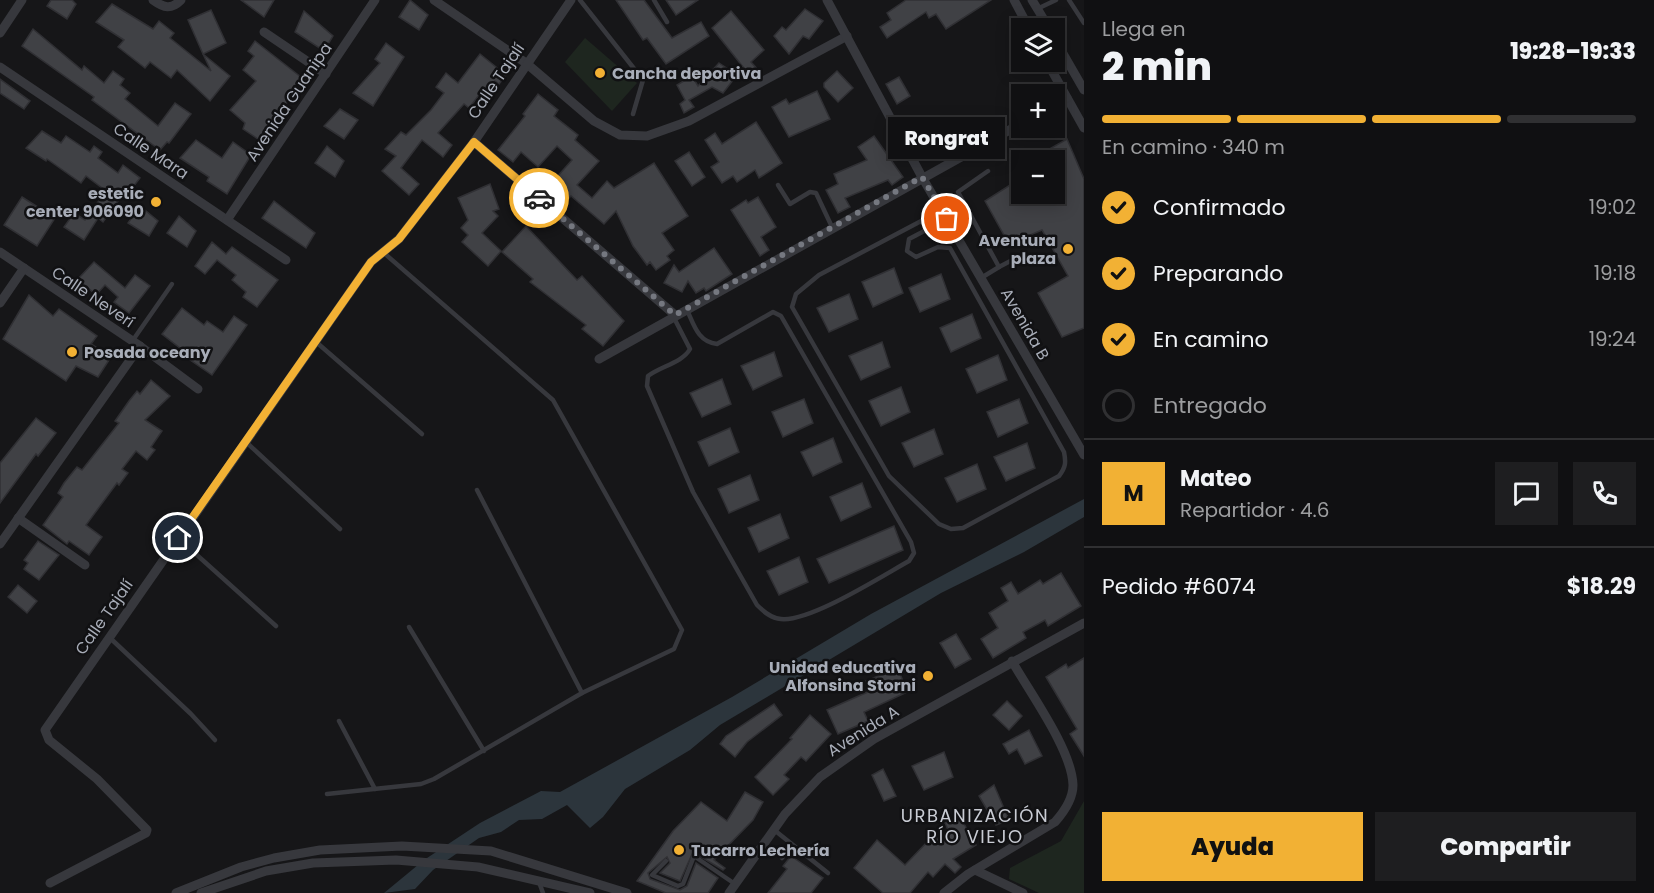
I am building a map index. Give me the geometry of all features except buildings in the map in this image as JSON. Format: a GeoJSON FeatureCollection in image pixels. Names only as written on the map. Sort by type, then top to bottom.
{"type":"FeatureCollection","features":[{"type":"Feature","properties":{"kind":"street"},"geometry":{"type":"LineString","coordinates":[[0,33],[22,0]]}},
{"type":"Feature","properties":{"kind":"street"},"geometry":{"type":"LineString","coordinates":[[153,0],[160,5],[171,7],[182,0]]}},
{"type":"Feature","properties":{"kind":"street","name":"Avenida Guanipa"},"geometry":{"type":"LineString","coordinates":[[227,220],[375,0]]}},
{"type":"Feature","properties":{"kind":"street"},"geometry":{"type":"LineString","coordinates":[[434,0],[526,63],[606,129],[620,135],[647,136],[689,121],[847,36]]}},
{"type":"Feature","properties":{"kind":"street","name":"Calle Tajalí"},"geometry":{"type":"LineString","coordinates":[[50,883],[146,833],[147,830],[97,778],[49,740],[45,730],[371,262],[399,239],[474,142],[571,0]]}},
{"type":"Feature","properties":{"kind":"street","name":"Avenida B"},"geometry":{"type":"LineString","coordinates":[[827,0],[922,177],[1084,455]]}},
{"type":"Feature","properties":{"kind":"street"},"geometry":{"type":"LineString","coordinates":[[1014,0],[1024,18]]}},
{"type":"Feature","properties":{"kind":"street"},"geometry":{"type":"LineString","coordinates":[[1035,4],[1043,18]]}},
{"type":"Feature","properties":{"kind":"street"},"geometry":{"type":"LineString","coordinates":[[264,32],[326,74]]}},
{"type":"Feature","properties":{"kind":"street"},"geometry":{"type":"LineString","coordinates":[[1065,54],[1081,78],[1084,90]]}},
{"type":"Feature","properties":{"kind":"street","name":"Calle Mara"},"geometry":{"type":"LineString","coordinates":[[0,67],[286,260]]}},
{"type":"Feature","properties":{"kind":"street"},"geometry":{"type":"LineString","coordinates":[[1053,72],[1084,128]]}},
{"type":"Feature","properties":{"kind":"street"},"geometry":{"type":"LineString","coordinates":[[599,359],[1011,129]]}},
{"type":"Feature","properties":{"kind":"street"},"geometry":{"type":"LineString","coordinates":[[474,142],[674,316]]}},
{"type":"Feature","properties":{"kind":"street","name":"Calle Neverí"},"geometry":{"type":"LineString","coordinates":[[0,252],[198,389]]}},
{"type":"Feature","properties":{"kind":"street"},"geometry":{"type":"LineString","coordinates":[[0,303],[24,268]]}},
{"type":"Feature","properties":{"kind":"street"},"geometry":{"type":"LineString","coordinates":[[0,544],[136,344]]}},
{"type":"Feature","properties":{"kind":"street"},"geometry":{"type":"LineString","coordinates":[[18,518],[85,565]]}},
{"type":"Feature","properties":{"kind":"street","name":"Avenida A"},"geometry":{"type":"LineString","coordinates":[[729,893],[773,829],[820,777],[874,739],[1084,623]]}},
{"type":"Feature","properties":{"kind":"street"},"geometry":{"type":"LineString","coordinates":[[944,893],[975,870],[1055,822],[1065,811],[1073,787],[1067,756],[1012,661]]}},
{"type":"Feature","properties":{"kind":"street"},"geometry":{"type":"LineString","coordinates":[[176,893],[241,867],[321,850],[402,846],[491,851],[627,893]]}},
{"type":"Feature","properties":{"kind":"street"},"geometry":{"type":"LineString","coordinates":[[201,893],[266,871],[313,863],[396,860],[478,867],[590,893]]}},
{"type":"Feature","properties":{"kind":"street"},"geometry":{"type":"LineString","coordinates":[[975,870],[1023,893]]}},
{"type":"Feature","properties":{"kind":"lane"},"geometry":{"type":"LineString","coordinates":[[580,0],[643,80],[633,114]]}},
{"type":"Feature","properties":{"kind":"lane"},"geometry":{"type":"LineString","coordinates":[[654,0],[667,22]]}},
{"type":"Feature","properties":{"kind":"lane"},"geometry":{"type":"LineString","coordinates":[[1035,4],[1056,0]]}},
{"type":"Feature","properties":{"kind":"lane"},"geometry":{"type":"LineString","coordinates":[[1069,0],[1084,23]]}},
{"type":"Feature","properties":{"kind":"lane"},"geometry":{"type":"LineString","coordinates":[[988,171],[958,192],[999,267]]}},
{"type":"Feature","properties":{"kind":"lane"},"geometry":{"type":"LineString","coordinates":[[778,185],[790,204],[810,192],[816,193],[832,227]]}},
{"type":"Feature","properties":{"kind":"lane"},"geometry":{"type":"LineString","coordinates":[[944,215],[909,239],[907,251],[916,257],[938,247],[950,248],[1064,452],[1066,461],[1059,476],[963,528],[951,529],[928,515],[889,476],[792,307],[796,294],[819,275],[944,215]]}},
{"type":"Feature","properties":{"kind":"lane"},"geometry":{"type":"LineString","coordinates":[[327,794],[422,784],[484,751],[582,693],[674,649],[682,630],[553,400],[384,253]]}},
{"type":"Feature","properties":{"kind":"lane"},"geometry":{"type":"LineString","coordinates":[[981,278],[1020,256]]}},
{"type":"Feature","properties":{"kind":"lane"},"geometry":{"type":"LineString","coordinates":[[136,344],[172,284]]}},
{"type":"Feature","properties":{"kind":"lane"},"geometry":{"type":"LineString","coordinates":[[674,316],[689,346],[689,352],[654,371],[648,376],[647,386],[693,492],[757,605],[772,616],[795,618],[831,604],[909,561],[914,553],[911,542],[781,316],[773,312],[717,344],[710,343],[699,336],[687,308]]}},
{"type":"Feature","properties":{"kind":"lane"},"geometry":{"type":"LineString","coordinates":[[315,340],[422,434]]}},
{"type":"Feature","properties":{"kind":"lane"},"geometry":{"type":"LineString","coordinates":[[246,442],[340,529]]}},
{"type":"Feature","properties":{"kind":"lane"},"geometry":{"type":"LineString","coordinates":[[477,490],[582,693]]}},
{"type":"Feature","properties":{"kind":"lane"},"geometry":{"type":"LineString","coordinates":[[178,538],[276,626]]}},
{"type":"Feature","properties":{"kind":"lane"},"geometry":{"type":"LineString","coordinates":[[409,627],[484,751]]}},
{"type":"Feature","properties":{"kind":"lane"},"geometry":{"type":"LineString","coordinates":[[108,637],[191,714],[215,740]]}},
{"type":"Feature","properties":{"kind":"lane"},"geometry":{"type":"LineString","coordinates":[[339,721],[375,789]]}},
{"type":"Feature","properties":{"kind":"lane"},"geometry":{"type":"LineString","coordinates":[[773,829],[828,873]]}},
{"type":"Feature","properties":{"kind":"lane"},"geometry":{"type":"LineString","coordinates":[[782,858],[792,845]]}},
{"type":"Feature","properties":{"kind":"lane"},"geometry":{"type":"LineString","coordinates":[[666,861],[652,875],[678,886],[683,884],[694,856],[735,884]]}},
{"type":"Feature","properties":{"kind":"lane"},"geometry":{"type":"LineString","coordinates":[[539,882],[543,893]]}},
{"type":"Feature","properties":{"kind":"shaded area","name":"Cancha deportiva"},"geometry":{"type":"Polygon","coordinates":[[[585,38],[637,83],[612,111],[565,62],[585,38]]]}},
{"type":"Feature","properties":{"kind":"shaded area"},"geometry":{"type":"Polygon","coordinates":[[[1084,499],[1084,517],[1024,552],[941,593],[720,725],[690,750],[625,789],[603,817],[590,828],[567,805],[542,819],[519,820],[501,832],[479,838],[433,870],[415,889],[384,893],[424,860],[480,823],[541,791],[560,792],[732,697],[871,614],[1084,499]]]}},
{"type":"Feature","properties":{"kind":"shaded area"},"geometry":{"type":"Polygon","coordinates":[[[1084,801],[1084,893],[1039,893],[1009,879],[1010,868],[1061,841],[1084,801]]]}},
{"type":"Feature","properties":{"kind":"way so far"},"geometry":{"type":"LineString","coordinates":[[539,198],[675,315],[922,177],[947,219]]}},
{"type":"Feature","properties":{"kind":"place","name":"Cancha deportiva"},"geometry":{"type":"Point","coordinates":[600,73]}},
{"type":"Feature","properties":{"kind":"place","name":"estetic center 906090"},"geometry":{"type":"Point","coordinates":[156,202]}},
{"type":"Feature","properties":{"kind":"place","name":"Rongrat"},"geometry":{"type":"Point","coordinates":[947,219]}},
{"type":"Feature","properties":{"kind":"place","name":"Aventura plaza"},"geometry":{"type":"Point","coordinates":[1068,249]}},
{"type":"Feature","properties":{"kind":"place","name":"Posada oceany"},"geometry":{"type":"Point","coordinates":[72,352]}},
{"type":"Feature","properties":{"kind":"place","name":"Unidad educativa Alfonsina Storni"},"geometry":{"type":"Point","coordinates":[928,676]}},
{"type":"Feature","properties":{"kind":"place","name":"Tucarro Lechería"},"geometry":{"type":"Point","coordinates":[679,850]}},
{"type":"Feature","properties":{"kind":"district","name":"URBANIZACIÓN RÍO VIEJO"},"geometry":{"type":"Point","coordinates":[975,825]}},
{"type":"Feature","properties":{"kind":"route"},"geometry":{"type":"LineString","coordinates":[[178,538],[371,262],[399,239],[474,142],[539,198]]}}]}
